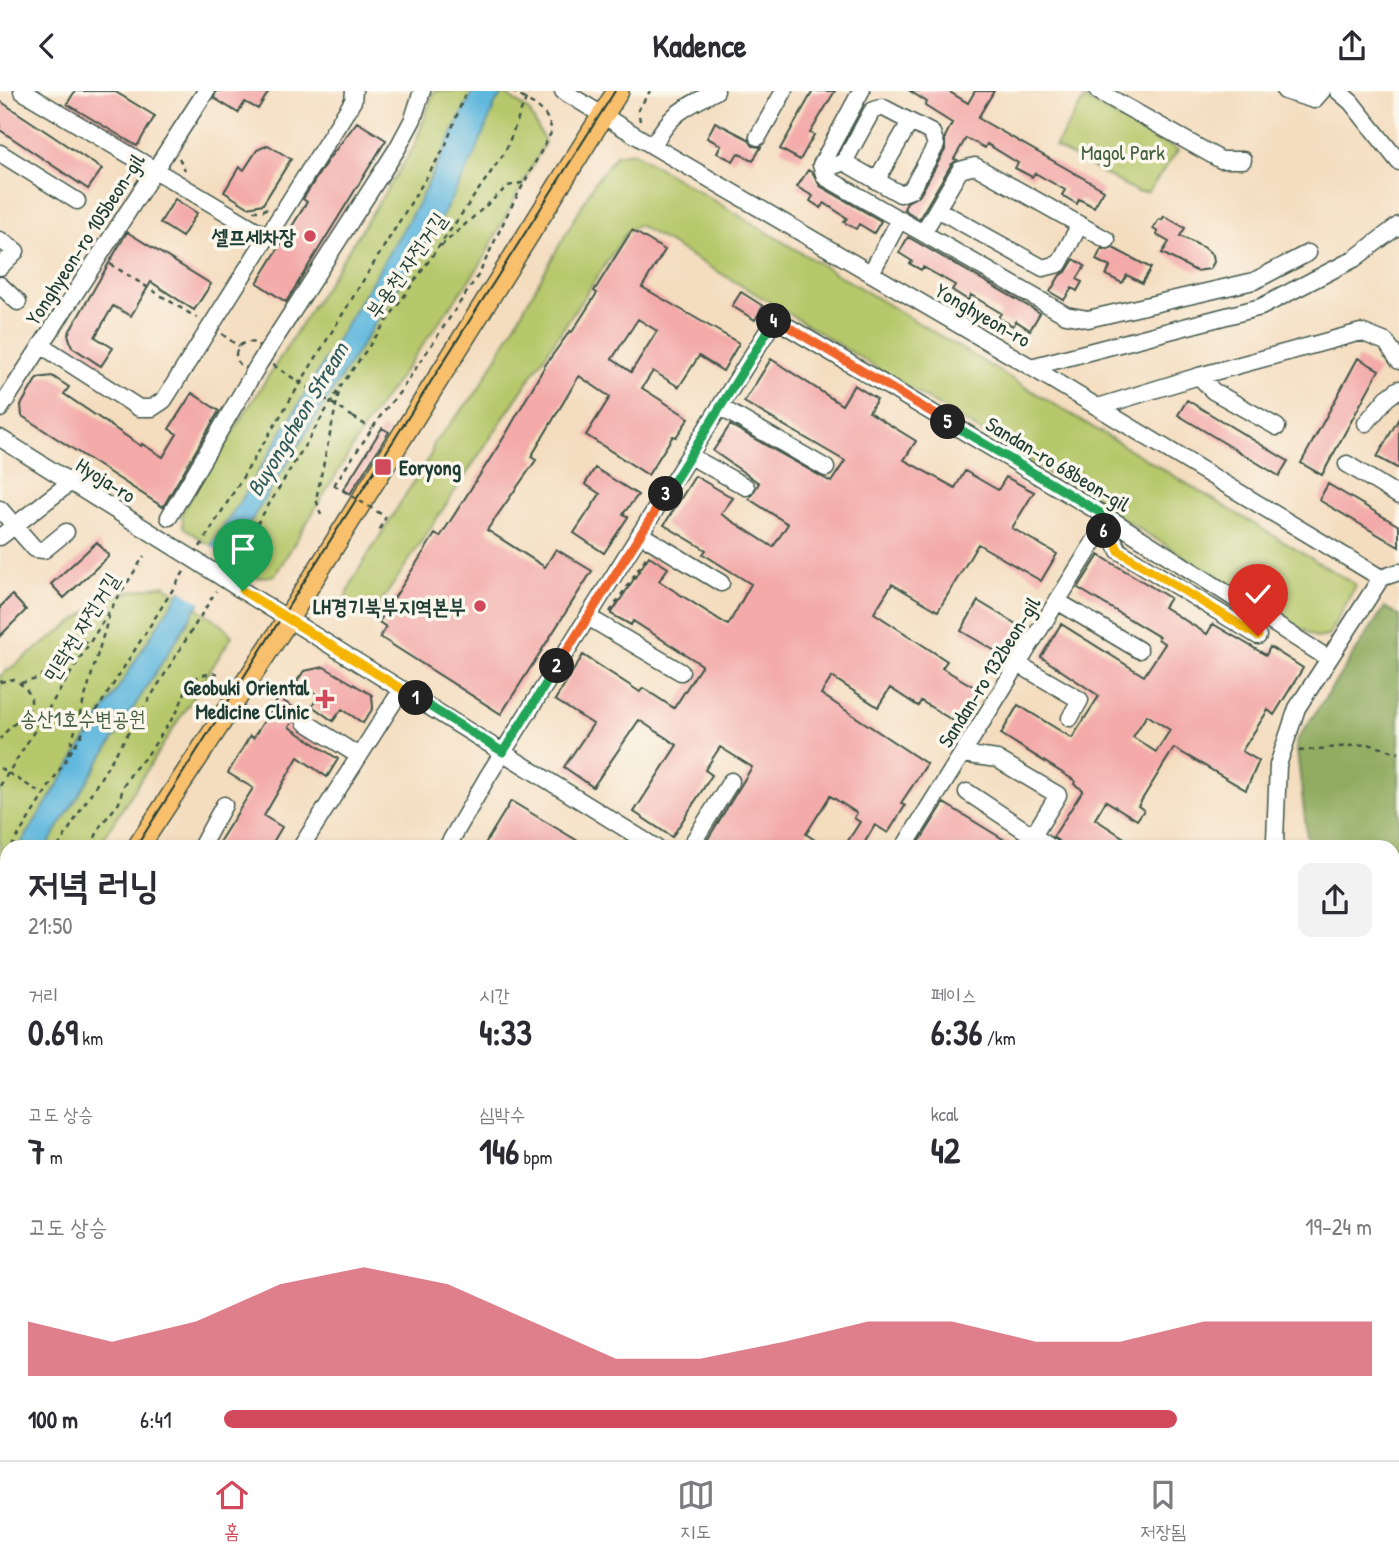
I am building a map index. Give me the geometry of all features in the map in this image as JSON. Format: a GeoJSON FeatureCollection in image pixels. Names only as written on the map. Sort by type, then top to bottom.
{"type":"FeatureCollection","features":[{"type":"Feature","properties":{"kind":"main road"},"geometry":{"type":"LineString","coordinates":[[143,840],[288,619],[618,91]]}},
{"type":"Feature","properties":{"kind":"street"},"geometry":{"type":"LineString","coordinates":[[22,91],[266,236]]}},
{"type":"Feature","properties":{"kind":"street","name":"Yonghyeon-ro 105beon-gil"},"geometry":{"type":"LineString","coordinates":[[0,409],[206,91]]}},
{"type":"Feature","properties":{"kind":"street"},"geometry":{"type":"LineString","coordinates":[[41,345],[139,408],[152,408],[164,400],[352,101],[354,91]]}},
{"type":"Feature","properties":{"kind":"street"},"geometry":{"type":"LineString","coordinates":[[169,517],[260,362],[397,149],[422,91]]}},
{"type":"Feature","properties":{"kind":"street","name":"Yonghyeon-ro"},"geometry":{"type":"LineString","coordinates":[[563,91],[1031,367],[1381,578]]}},
{"type":"Feature","properties":{"kind":"street"},"geometry":{"type":"LineString","coordinates":[[653,146],[666,123],[683,109],[716,91]]}},
{"type":"Feature","properties":{"kind":"street"},"geometry":{"type":"LineString","coordinates":[[758,137],[784,91]]}},
{"type":"Feature","properties":{"kind":"street"},"geometry":{"type":"LineString","coordinates":[[861,91],[821,165],[825,177],[1066,315],[1088,319],[1209,293],[1254,281],[1308,253]]}},
{"type":"Feature","properties":{"kind":"street"},"geometry":{"type":"LineString","coordinates":[[1098,91],[1222,160],[1243,160]]}},
{"type":"Feature","properties":{"kind":"street"},"geometry":{"type":"LineString","coordinates":[[1285,91],[1314,100],[1322,91]]}},
{"type":"Feature","properties":{"kind":"street"},"geometry":{"type":"LineString","coordinates":[[1338,91],[1351,102],[1399,162]]}},
{"type":"Feature","properties":{"kind":"street"},"geometry":{"type":"LineString","coordinates":[[823,170],[844,162],[872,111],[882,107],[932,134],[936,145],[911,190],[901,194],[844,162]]}},
{"type":"Feature","properties":{"kind":"street"},"geometry":{"type":"LineString","coordinates":[[876,181],[910,122]]}},
{"type":"Feature","properties":{"kind":"street"},"geometry":{"type":"LineString","coordinates":[[0,153],[77,201]]}},
{"type":"Feature","properties":{"kind":"street"},"geometry":{"type":"LineString","coordinates":[[923,233],[960,170],[975,166],[1107,240]]}},
{"type":"Feature","properties":{"kind":"street"},"geometry":{"type":"LineString","coordinates":[[937,209],[1044,268],[1059,264],[1079,226]]}},
{"type":"Feature","properties":{"kind":"street"},"geometry":{"type":"LineString","coordinates":[[870,273],[900,219]]}},
{"type":"Feature","properties":{"kind":"street"},"geometry":{"type":"LineString","coordinates":[[1031,367],[1261,307],[1354,259],[1399,225]]}},
{"type":"Feature","properties":{"kind":"street"},"geometry":{"type":"LineString","coordinates":[[0,240],[16,251],[0,267]]}},
{"type":"Feature","properties":{"kind":"street"},"geometry":{"type":"LineString","coordinates":[[0,285],[18,302]]}},
{"type":"Feature","properties":{"kind":"street"},"geometry":{"type":"LineString","coordinates":[[1209,293],[1215,319]]}},
{"type":"Feature","properties":{"kind":"street","name":"Sandan-ro 68beon-gil"},"geometry":{"type":"LineString","coordinates":[[451,840],[503,752],[775,319],[1329,659]]}},
{"type":"Feature","properties":{"kind":"street"},"geometry":{"type":"LineString","coordinates":[[1098,407],[1199,376],[1361,332],[1386,342],[1399,361]]}},
{"type":"Feature","properties":{"kind":"street"},"geometry":{"type":"LineString","coordinates":[[1199,376],[1213,391],[1277,427]]}},
{"type":"Feature","properties":{"kind":"street"},"geometry":{"type":"LineString","coordinates":[[1366,423],[1387,398],[1399,389]]}},
{"type":"Feature","properties":{"kind":"street"},"geometry":{"type":"LineString","coordinates":[[720,407],[826,468]]}},
{"type":"Feature","properties":{"kind":"street","name":"Hyoja-ro"},"geometry":{"type":"LineString","coordinates":[[0,437],[288,619]]}},
{"type":"Feature","properties":{"kind":"street"},"geometry":{"type":"LineString","coordinates":[[690,456],[746,487]]}},
{"type":"Feature","properties":{"kind":"street"},"geometry":{"type":"LineString","coordinates":[[1347,464],[1399,496]]}},
{"type":"Feature","properties":{"kind":"street"},"geometry":{"type":"LineString","coordinates":[[0,537],[71,482]]}},
{"type":"Feature","properties":{"kind":"street"},"geometry":{"type":"LineString","coordinates":[[0,509],[35,549],[44,550],[66,533]]}},
{"type":"Feature","properties":{"kind":"street"},"geometry":{"type":"LineString","coordinates":[[1106,524],[1119,551],[1258,636]]}},
{"type":"Feature","properties":{"kind":"street","name":"Sandan-ro 132beon-gil"},"geometry":{"type":"LineString","coordinates":[[908,840],[1106,524]]}},
{"type":"Feature","properties":{"kind":"street"},"geometry":{"type":"LineString","coordinates":[[640,534],[721,583]]}},
{"type":"Feature","properties":{"kind":"street"},"geometry":{"type":"LineString","coordinates":[[1275,840],[1278,765],[1297,708],[1381,578],[1399,572]]}},
{"type":"Feature","properties":{"kind":"street"},"geometry":{"type":"LineString","coordinates":[[1058,601],[1139,650]]}},
{"type":"Feature","properties":{"kind":"street"},"geometry":{"type":"LineString","coordinates":[[588,617],[681,672]]}},
{"type":"Feature","properties":{"kind":"street"},"geometry":{"type":"LineString","coordinates":[[288,619],[644,840]]}},
{"type":"Feature","properties":{"kind":"street"},"geometry":{"type":"LineString","coordinates":[[1018,664],[1080,700],[1070,718]]}},
{"type":"Feature","properties":{"kind":"street"},"geometry":{"type":"LineString","coordinates":[[306,840],[402,689]]}},
{"type":"Feature","properties":{"kind":"street"},"geometry":{"type":"LineString","coordinates":[[305,722],[359,756]]}},
{"type":"Feature","properties":{"kind":"street"},"geometry":{"type":"LineString","coordinates":[[962,754],[997,759],[1058,795],[1033,836]]}},
{"type":"Feature","properties":{"kind":"street"},"geometry":{"type":"LineString","coordinates":[[694,840],[731,781]]}},
{"type":"Feature","properties":{"kind":"street"},"geometry":{"type":"LineString","coordinates":[[967,792],[1039,840]]}},
{"type":"Feature","properties":{"kind":"street"},"geometry":{"type":"LineString","coordinates":[[205,840],[224,805]]}},
{"type":"Feature","properties":{"kind":"path","name":"부용천 자전거길"},"geometry":{"type":"LineString","coordinates":[[15,840],[445,148],[466,91]]}},
{"type":"Feature","properties":{"kind":"path"},"geometry":{"type":"LineString","coordinates":[[382,529],[380,528],[386,517],[334,485],[480,274],[508,213],[552,131],[549,118],[539,107],[512,91]]}},
{"type":"Feature","properties":{"kind":"path","name":"부용천 자전거길"},"geometry":{"type":"LineString","coordinates":[[231,567],[339,389],[505,152],[529,91]]}},
{"type":"Feature","properties":{"kind":"path"},"geometry":{"type":"LineString","coordinates":[[643,126],[638,110],[650,91]]}},
{"type":"Feature","properties":{"kind":"path"},"geometry":{"type":"LineString","coordinates":[[179,157],[188,174]]}},
{"type":"Feature","properties":{"kind":"path"},"geometry":{"type":"LineString","coordinates":[[435,251],[508,186],[526,182]]}},
{"type":"Feature","properties":{"kind":"path"},"geometry":{"type":"LineString","coordinates":[[253,211],[262,211],[271,204]]}},
{"type":"Feature","properties":{"kind":"path"},"geometry":{"type":"LineString","coordinates":[[107,263],[197,319]]}},
{"type":"Feature","properties":{"kind":"path"},"geometry":{"type":"LineString","coordinates":[[219,332],[239,347]]}},
{"type":"Feature","properties":{"kind":"path"},"geometry":{"type":"LineString","coordinates":[[273,365],[372,429]]}},
{"type":"Feature","properties":{"kind":"path"},"geometry":{"type":"LineString","coordinates":[[321,515],[316,499],[339,389]]}},
{"type":"Feature","properties":{"kind":"path"},"geometry":{"type":"LineString","coordinates":[[612,610],[648,555]]}},
{"type":"Feature","properties":{"kind":"path","name":"민락천 자전거길"},"geometry":{"type":"LineString","coordinates":[[0,786],[144,556]]}},
{"type":"Feature","properties":{"kind":"path"},"geometry":{"type":"LineString","coordinates":[[62,840],[216,591]]}},
{"type":"Feature","properties":{"kind":"path"},"geometry":{"type":"LineString","coordinates":[[68,757],[111,610]]}},
{"type":"Feature","properties":{"kind":"path"},"geometry":{"type":"LineString","coordinates":[[21,684],[40,678],[69,642],[81,640],[90,644]]}},
{"type":"Feature","properties":{"kind":"path"},"geometry":{"type":"LineString","coordinates":[[94,840],[119,803],[123,787],[178,710],[189,682],[200,675],[220,673]]}},
{"type":"Feature","properties":{"kind":"path"},"geometry":{"type":"LineString","coordinates":[[0,682],[14,679],[21,684],[30,697],[31,707],[0,739]]}},
{"type":"Feature","properties":{"kind":"path"},"geometry":{"type":"LineString","coordinates":[[1282,753],[1368,744],[1399,753]]}},
{"type":"Feature","properties":{"kind":"path"},"geometry":{"type":"LineString","coordinates":[[0,768],[44,795]]}},
{"type":"Feature","properties":{"kind":"green space"},"geometry":{"type":"Polygon","coordinates":[[[434,91],[501,91],[529,111],[545,142],[480,265],[371,417],[275,575],[257,578],[183,527],[182,512],[414,147],[434,91]]]}},
{"type":"Feature","properties":{"kind":"green space","name":"Magol Park"},"geometry":{"type":"Polygon","coordinates":[[[1084,99],[1178,150],[1148,192],[1137,192],[1055,147],[1084,99]]]}},
{"type":"Feature","properties":{"kind":"green space"},"geometry":{"type":"Polygon","coordinates":[[[633,152],[1356,585],[1328,636],[1317,638],[768,301],[638,225],[627,232],[376,610],[343,603],[355,576],[431,454],[434,443],[477,392],[595,182],[616,155],[633,152]]]}},
{"type":"Feature","properties":{"kind":"green space","name":"송산1호수변공원"},"geometry":{"type":"Polygon","coordinates":[[[164,585],[220,623],[232,636],[102,840],[0,840],[0,676],[109,596],[164,585]]]}},
{"type":"Feature","properties":{"kind":"green space"},"geometry":{"type":"Polygon","coordinates":[[[1385,607],[1399,616],[1399,840],[1310,840],[1307,837],[1296,742],[1385,607]]]}},
{"type":"Feature","properties":{"kind":"water","name":"Buyongcheon Stream"},"geometry":{"type":"Polygon","coordinates":[[[473,91],[506,91],[496,102],[473,159],[440,220],[50,840],[23,840],[154,631],[247,491],[418,204],[473,91]]]}},
{"type":"Feature","properties":{"kind":"pier"},"geometry":{"type":"Polygon","coordinates":[[[208,544],[231,560],[203,604],[178,588],[208,544]]]}},
{"type":"Feature","properties":{"kind":"building"},"geometry":{"type":"Polygon","coordinates":[[[75,91],[114,91],[155,116],[137,146],[67,104],[75,91]]]}},
{"type":"Feature","properties":{"kind":"building"},"geometry":{"type":"Polygon","coordinates":[[[216,91],[269,91],[258,109],[245,102],[238,113],[214,98],[216,91]]]}},
{"type":"Feature","properties":{"kind":"building"},"geometry":{"type":"Polygon","coordinates":[[[813,91],[835,91],[810,133],[814,135],[800,160],[780,149],[813,91]]]}},
{"type":"Feature","properties":{"kind":"building"},"geometry":{"type":"Polygon","coordinates":[[[910,91],[948,91],[968,103],[975,91],[994,91],[978,118],[1104,190],[1094,207],[1079,199],[1077,204],[1062,195],[1065,190],[1035,173],[1032,177],[1015,168],[1018,163],[987,144],[985,148],[966,138],[954,159],[957,160],[951,165],[919,219],[904,209],[907,202],[920,195],[945,150],[945,137],[952,123],[925,106],[927,102],[910,91]]]}},
{"type":"Feature","properties":{"kind":"building"},"geometry":{"type":"Polygon","coordinates":[[[0,101],[102,169],[88,189],[0,130],[0,101]]]}},
{"type":"Feature","properties":{"kind":"building"},"geometry":{"type":"Polygon","coordinates":[[[357,122],[386,140],[286,302],[257,283],[307,202],[303,199],[327,161],[357,122]]]}},
{"type":"Feature","properties":{"kind":"building"},"geometry":{"type":"Polygon","coordinates":[[[715,122],[748,139],[753,146],[761,147],[753,161],[738,153],[733,161],[717,153],[721,145],[707,138],[715,122]]]}},
{"type":"Feature","properties":{"kind":"building"},"geometry":{"type":"Polygon","coordinates":[[[268,145],[291,159],[263,204],[248,207],[224,192],[239,167],[244,170],[257,150],[268,145]]]}},
{"type":"Feature","properties":{"kind":"building"},"geometry":{"type":"Polygon","coordinates":[[[808,170],[813,173],[820,186],[881,221],[874,233],[859,224],[856,229],[844,222],[847,218],[824,203],[821,208],[810,201],[813,196],[797,187],[808,170]]]}},
{"type":"Feature","properties":{"kind":"building"},"geometry":{"type":"Polygon","coordinates":[[[175,199],[197,213],[182,237],[160,223],[175,199]]]}},
{"type":"Feature","properties":{"kind":"building"},"geometry":{"type":"Polygon","coordinates":[[[1164,216],[1185,228],[1180,236],[1213,255],[1214,262],[1210,269],[1196,271],[1162,253],[1169,242],[1157,235],[1158,232],[1153,229],[1164,216]]]}},
{"type":"Feature","properties":{"kind":"building"},"geometry":{"type":"Polygon","coordinates":[[[632,230],[665,250],[642,287],[739,343],[723,371],[699,356],[679,387],[653,371],[642,388],[689,418],[676,437],[673,436],[648,475],[586,435],[610,397],[579,376],[531,457],[536,460],[487,530],[545,567],[556,549],[592,571],[501,714],[380,637],[386,627],[379,622],[435,534],[440,537],[506,434],[546,364],[570,331],[572,332],[597,293],[594,291],[632,230]],[[638,319],[612,359],[631,372],[657,331],[638,319]]]}},
{"type":"Feature","properties":{"kind":"building"},"geometry":{"type":"Polygon","coordinates":[[[127,232],[211,284],[194,310],[151,282],[131,316],[113,306],[95,337],[113,348],[101,366],[72,347],[68,334],[127,232]]]}},
{"type":"Feature","properties":{"kind":"building"},"geometry":{"type":"Polygon","coordinates":[[[908,237],[1040,313],[1030,330],[1016,321],[1013,326],[998,318],[1001,313],[971,295],[968,300],[952,290],[955,285],[923,267],[921,270],[910,264],[912,261],[899,253],[908,237]]]}},
{"type":"Feature","properties":{"kind":"building"},"geometry":{"type":"Polygon","coordinates":[[[1113,248],[1151,268],[1142,283],[1127,275],[1122,283],[1106,275],[1110,267],[1096,260],[1101,249],[1113,248]]]}},
{"type":"Feature","properties":{"kind":"building"},"geometry":{"type":"Polygon","coordinates":[[[1074,259],[1085,266],[1077,279],[1082,282],[1077,291],[1072,288],[1064,300],[1050,292],[1074,259]]]}},
{"type":"Feature","properties":{"kind":"building"},"geometry":{"type":"Polygon","coordinates":[[[741,292],[763,306],[755,320],[732,306],[741,292]]]}},
{"type":"Feature","properties":{"kind":"building"},"geometry":{"type":"Polygon","coordinates":[[[1358,358],[1379,370],[1322,475],[1301,463],[1358,358]]]}},
{"type":"Feature","properties":{"kind":"building"},"geometry":{"type":"Polygon","coordinates":[[[771,359],[842,405],[854,385],[877,399],[869,412],[916,441],[904,460],[955,488],[965,471],[998,490],[1006,477],[1034,492],[1012,528],[1057,554],[1041,581],[978,544],[938,611],[892,584],[874,613],[947,661],[942,668],[981,691],[960,725],[921,701],[918,706],[890,688],[878,707],[832,677],[821,694],[927,764],[901,803],[905,806],[888,833],[875,825],[866,840],[848,840],[860,822],[854,818],[857,813],[830,796],[806,834],[815,840],[707,840],[752,767],[720,747],[705,770],[712,775],[672,837],[634,812],[677,745],[639,720],[593,787],[564,767],[593,724],[555,700],[583,655],[640,692],[643,688],[674,708],[702,665],[633,621],[631,625],[611,614],[649,556],[668,568],[659,581],[728,625],[751,584],[703,554],[706,550],[664,525],[695,476],[733,498],[721,514],[773,547],[788,524],[749,499],[759,483],[713,451],[730,425],[831,482],[845,461],[744,402],[771,359]]]}},
{"type":"Feature","properties":{"kind":"building"},"geometry":{"type":"Polygon","coordinates":[[[52,376],[69,387],[64,394],[141,446],[142,444],[163,457],[177,434],[169,429],[192,393],[219,411],[163,507],[22,416],[21,405],[37,378],[52,376]]]}},
{"type":"Feature","properties":{"kind":"building"},"geometry":{"type":"Polygon","coordinates":[[[1187,400],[1288,461],[1279,476],[1178,415],[1187,400]]]}},
{"type":"Feature","properties":{"kind":"building"},"geometry":{"type":"Polygon","coordinates":[[[1399,418],[1399,469],[1377,457],[1399,418]]]}},
{"type":"Feature","properties":{"kind":"building"},"geometry":{"type":"Polygon","coordinates":[[[382,428],[389,432],[350,494],[343,490],[382,428]]]}},
{"type":"Feature","properties":{"kind":"building"},"geometry":{"type":"Polygon","coordinates":[[[595,468],[638,495],[623,514],[628,517],[604,553],[574,533],[600,494],[585,484],[595,468]]]}},
{"type":"Feature","properties":{"kind":"building"},"geometry":{"type":"Polygon","coordinates":[[[1328,484],[1399,526],[1399,547],[1319,500],[1328,484]]]}},
{"type":"Feature","properties":{"kind":"building"},"geometry":{"type":"Polygon","coordinates":[[[97,542],[109,556],[64,598],[51,584],[97,542]]]}},
{"type":"Feature","properties":{"kind":"building"},"geometry":{"type":"Polygon","coordinates":[[[1099,555],[1170,598],[1164,607],[1207,634],[1213,624],[1266,655],[1270,647],[1303,668],[1274,715],[1268,710],[1242,751],[1259,761],[1246,790],[1174,748],[1138,806],[1144,810],[1137,820],[1106,801],[1095,819],[1127,840],[1057,840],[1053,837],[1083,790],[1074,784],[1075,781],[1001,734],[1018,705],[1072,738],[1099,696],[1041,657],[1061,624],[1144,676],[1165,644],[1159,637],[1078,588],[1099,555]],[[1147,715],[1133,737],[1156,752],[1170,730],[1147,715]]]}},
{"type":"Feature","properties":{"kind":"building"},"geometry":{"type":"Polygon","coordinates":[[[12,595],[26,610],[0,636],[0,607],[12,595]]]}},
{"type":"Feature","properties":{"kind":"building"},"geometry":{"type":"Polygon","coordinates":[[[978,601],[1021,627],[1004,656],[961,631],[978,601]]]}},
{"type":"Feature","properties":{"kind":"building"},"geometry":{"type":"Polygon","coordinates":[[[324,667],[372,695],[373,708],[363,723],[342,709],[333,721],[312,706],[319,696],[297,681],[304,671],[324,667]]]}},
{"type":"Feature","properties":{"kind":"building"},"geometry":{"type":"Polygon","coordinates":[[[279,698],[300,712],[289,727],[338,759],[327,777],[298,757],[264,816],[282,827],[274,840],[220,840],[253,788],[228,773],[250,736],[253,738],[279,698]]]}},
{"type":"Feature","properties":{"kind":"building"},"geometry":{"type":"Polygon","coordinates":[[[511,801],[576,840],[487,840],[511,801]]]}},
{"type":"Feature","properties":{"kind":"building"},"geometry":{"type":"Polygon","coordinates":[[[944,803],[1005,840],[920,840],[944,803]]]}},
{"type":"Feature","properties":{"kind":"tram line"},"geometry":{"type":"LineString","coordinates":[[140,840],[615,91]]}},
{"type":"Feature","properties":{"kind":"place","name":"셀프세차장"},"geometry":{"type":"Point","coordinates":[310,236]}},
{"type":"Feature","properties":{"kind":"place","name":"Eoryong"},"geometry":{"type":"Point","coordinates":[383,467]}},
{"type":"Feature","properties":{"kind":"place","name":"LH경기북부지역본부"},"geometry":{"type":"Point","coordinates":[480,606]}},
{"type":"Feature","properties":{"kind":"place","name":"Geobuki Oriental Medicine Clinic"},"geometry":{"type":"Point","coordinates":[325,699]}},
{"type":"Feature","properties":{"kind":"route"},"geometry":{"type":"LineString","coordinates":[[243,591],[503,752],[775,319],[1109,518],[1102,530],[1112,537],[1119,551],[1258,636]]}}]}
